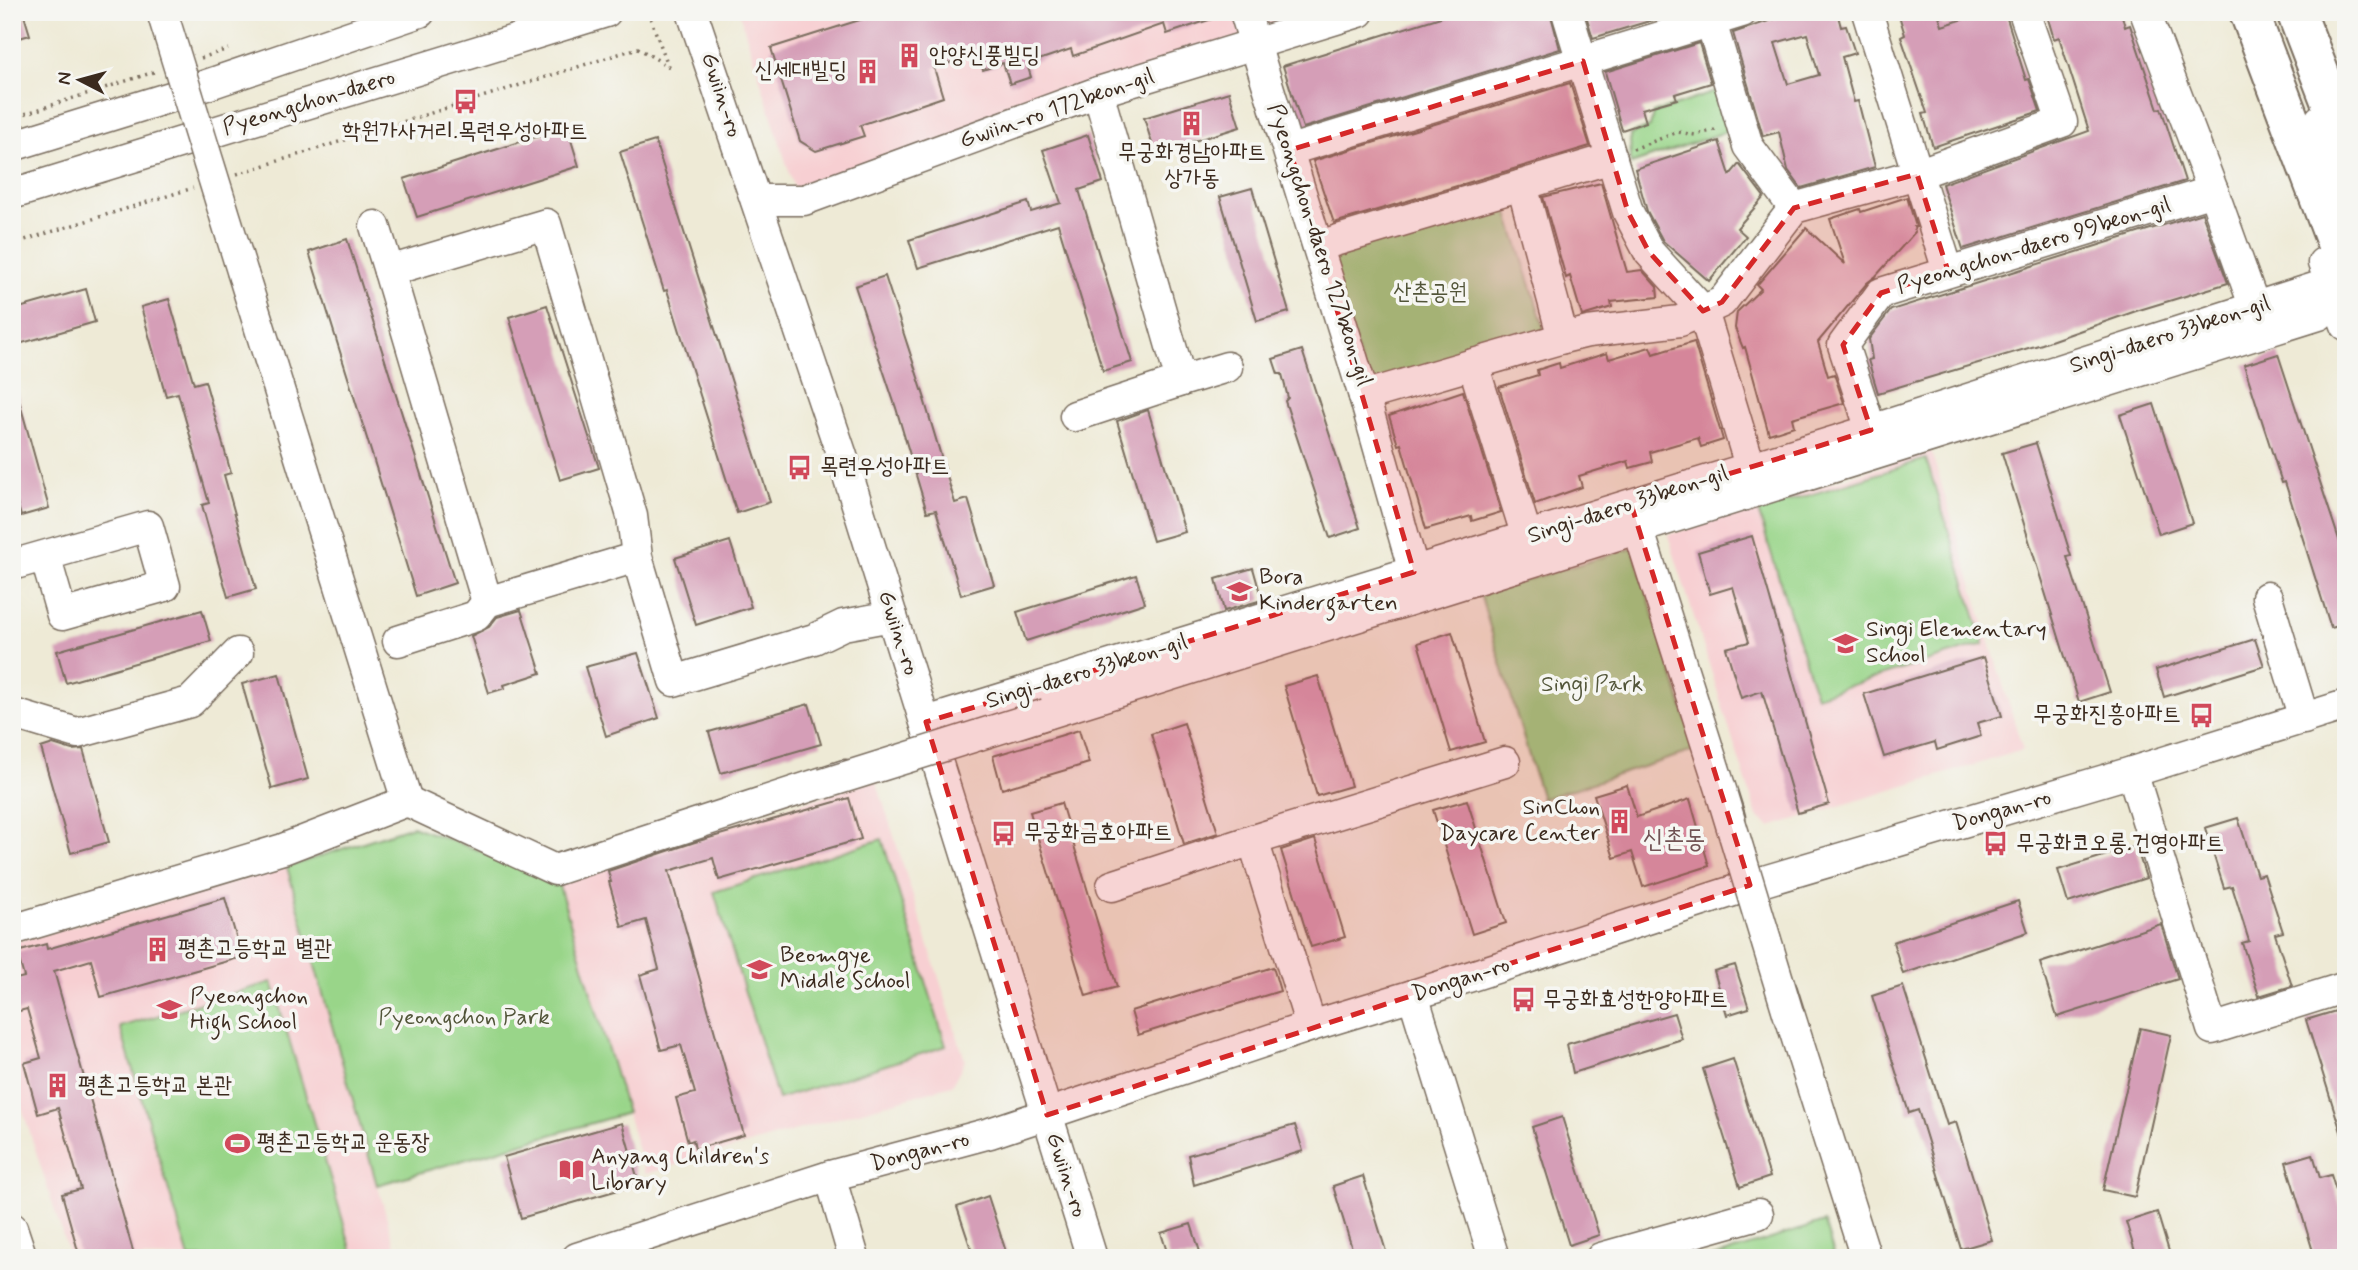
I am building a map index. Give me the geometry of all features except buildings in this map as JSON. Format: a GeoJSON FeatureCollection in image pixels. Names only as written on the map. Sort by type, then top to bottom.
{"type":"FeatureCollection","features":[{"type":"Feature","properties":{"kind":"highway"},"geometry":{"type":"LineString","coordinates":[[2247,12],[2308,173],[2338,276]]}},
{"type":"Feature","properties":{"kind":"highway"},"geometry":{"type":"LineString","coordinates":[[2295,12],[2346,142]]}},
{"type":"Feature","properties":{"kind":"street"},"geometry":{"type":"LineString","coordinates":[[162,12],[407,802]]}},
{"type":"Feature","properties":{"kind":"street","name":"Pyeongchon-daero"},"geometry":{"type":"LineString","coordinates":[[12,146],[177,95],[420,12]]}},
{"type":"Feature","properties":{"kind":"street","name":"Pyeongchon-daero"},"geometry":{"type":"LineString","coordinates":[[12,194],[606,12]]}},
{"type":"Feature","properties":{"kind":"street","name":"Gwiin-ro"},"geometry":{"type":"LineString","coordinates":[[692,12],[841,453],[1092,1258]]}},
{"type":"Feature","properties":{"kind":"street","name":"Pyeongchon-daero 127beon-gil"},"geometry":{"type":"LineString","coordinates":[[1245,12],[1290,150],[1364,396],[1563,338],[1588,332],[1680,321],[1703,312],[1722,302],[1794,208]]}},
{"type":"Feature","properties":{"kind":"street","name":"Gwiin-ro 172beon-gil"},"geometry":{"type":"LineString","coordinates":[[755,200],[804,201],[1098,92],[1359,12]]}},
{"type":"Feature","properties":{"kind":"street"},"geometry":{"type":"LineString","coordinates":[[1567,12],[1628,212],[1649,252],[1703,312],[1749,466]]}},
{"type":"Feature","properties":{"kind":"street"},"geometry":{"type":"LineString","coordinates":[[1290,150],[1742,12]]}},
{"type":"Feature","properties":{"kind":"street"},"geometry":{"type":"LineString","coordinates":[[1867,12],[1948,271]]}},
{"type":"Feature","properties":{"kind":"street"},"geometry":{"type":"LineString","coordinates":[[1711,22],[1748,146],[1794,208],[1917,174],[2062,122],[2024,12]]}},
{"type":"Feature","properties":{"kind":"street"},"geometry":{"type":"LineString","coordinates":[[2145,12],[2255,308]]}},
{"type":"Feature","properties":{"kind":"street"},"geometry":{"type":"LineString","coordinates":[[974,737],[1635,516],[2332,320],[2338,276],[2247,12]]}},
{"type":"Feature","properties":{"kind":"street"},"geometry":{"type":"LineString","coordinates":[[2277,12],[2346,185]]}},
{"type":"Feature","properties":{"kind":"street"},"geometry":{"type":"LineString","coordinates":[[2314,12],[2346,93]]}},
{"type":"Feature","properties":{"kind":"street"},"geometry":{"type":"LineString","coordinates":[[1098,92],[1181,381]]}},
{"type":"Feature","properties":{"kind":"street"},"geometry":{"type":"LineString","coordinates":[[1318,246],[1612,158]]}},
{"type":"Feature","properties":{"kind":"street"},"geometry":{"type":"LineString","coordinates":[[1521,185],[1563,338]]}},
{"type":"Feature","properties":{"kind":"street","name":"Pyeongchon-daero 99beon-gil"},"geometry":{"type":"LineString","coordinates":[[1871,430],[1843,345],[1881,293],[2213,191]]}},
{"type":"Feature","properties":{"kind":"street"},"geometry":{"type":"LineString","coordinates":[[389,271],[546,224],[632,516],[637,557],[674,681],[814,639],[843,625],[892,615]]}},
{"type":"Feature","properties":{"kind":"street"},"geometry":{"type":"LineString","coordinates":[[375,226],[487,602]]}},
{"type":"Feature","properties":{"kind":"street","name":"Singi-daero 33beon-gil"},"geometry":{"type":"LineString","coordinates":[[926,722],[1527,537],[1635,516],[1749,466],[2255,308],[2338,276]]}},
{"type":"Feature","properties":{"kind":"street"},"geometry":{"type":"LineString","coordinates":[[1473,364],[1527,537]]}},
{"type":"Feature","properties":{"kind":"street"},"geometry":{"type":"LineString","coordinates":[[1075,416],[1227,367]]}},
{"type":"Feature","properties":{"kind":"street"},"geometry":{"type":"LineString","coordinates":[[1364,396],[1414,572]]}},
{"type":"Feature","properties":{"kind":"street"},"geometry":{"type":"LineString","coordinates":[[1635,516],[1789,1016]]}},
{"type":"Feature","properties":{"kind":"street"},"geometry":{"type":"LineString","coordinates":[[12,565],[46,555]]}},
{"type":"Feature","properties":{"kind":"street"},"geometry":{"type":"LineString","coordinates":[[398,641],[476,616],[487,602],[637,557]]}},
{"type":"Feature","properties":{"kind":"street"},"geometry":{"type":"LineString","coordinates":[[2267,597],[2304,719]]}},
{"type":"Feature","properties":{"kind":"street"},"geometry":{"type":"LineString","coordinates":[[13,712],[77,733],[89,730],[190,702],[238,653]]}},
{"type":"Feature","properties":{"kind":"street","name":"Dongan-ro"},"geometry":{"type":"LineString","coordinates":[[577,1258],[830,1176],[1047,1115],[1311,1026],[1764,881],[2132,772],[2346,705]]}},
{"type":"Feature","properties":{"kind":"street"},"geometry":{"type":"LineString","coordinates":[[12,930],[283,849],[407,802],[555,870],[1046,714]]}},
{"type":"Feature","properties":{"kind":"street"},"geometry":{"type":"LineString","coordinates":[[824,784],[885,759]]}},
{"type":"Feature","properties":{"kind":"street"},"geometry":{"type":"LineString","coordinates":[[1112,887],[1504,762]]}},
{"type":"Feature","properties":{"kind":"street"},"geometry":{"type":"LineString","coordinates":[[2132,772],[2212,1030],[2346,987]]}},
{"type":"Feature","properties":{"kind":"street"},"geometry":{"type":"LineString","coordinates":[[1722,795],[1744,858]]}},
{"type":"Feature","properties":{"kind":"street"},"geometry":{"type":"LineString","coordinates":[[1253,840],[1311,1026]]}},
{"type":"Feature","properties":{"kind":"street"},"geometry":{"type":"LineString","coordinates":[[1760,923],[1866,1258]]}},
{"type":"Feature","properties":{"kind":"street"},"geometry":{"type":"LineString","coordinates":[[1413,995],[1493,1258]]}},
{"type":"Feature","properties":{"kind":"street"},"geometry":{"type":"LineString","coordinates":[[830,1176],[854,1258]]}},
{"type":"Feature","properties":{"kind":"street"},"geometry":{"type":"LineString","coordinates":[[1601,1258],[1758,1214]]}},
{"type":"Feature","properties":{"kind":"street"},"geometry":{"type":"LineString","coordinates":[[12,1228],[22,1258]]}},
{"type":"Feature","properties":{"kind":"path"},"geometry":{"type":"LineString","coordinates":[[235,174],[638,48],[668,67],[648,12]]}},
{"type":"Feature","properties":{"kind":"path"},"geometry":{"type":"LineString","coordinates":[[1612,158],[1678,132],[1695,135],[1715,130],[1734,99]]}},
{"type":"Feature","properties":{"kind":"path"},"geometry":{"type":"LineString","coordinates":[[12,244],[196,187]]}},
{"type":"Feature","properties":{"kind":"highlighted area"},"geometry":{"type":"Polygon","coordinates":[[[1583,61],[1628,212],[1649,252],[1703,311],[1722,302],[1794,208],[1917,174],[1948,271],[1881,293],[1843,345],[1871,430],[1631,504],[1750,885],[1047,1115],[926,722],[1414,572],[1290,150],[1583,61]]]}},
{"type":"Feature","properties":{"kind":"shaded area"},"geometry":{"type":"Polygon","coordinates":[[[739,12],[1342,12],[794,188],[739,12]]]}},
{"type":"Feature","properties":{"kind":"shaded area","name":"Singi Elementary School"},"geometry":{"type":"Polygon","coordinates":[[[1931,451],[2023,750],[1770,827],[1757,816],[1668,535],[1931,451]]]}},
{"type":"Feature","properties":{"kind":"shaded area","name":"Beomgye Middle School"},"geometry":{"type":"Polygon","coordinates":[[[876,780],[965,1060],[952,1085],[645,1174],[557,879],[876,780]]]}},
{"type":"Feature","properties":{"kind":"shaded area","name":"Pyeongchon High School"},"geometry":{"type":"Polygon","coordinates":[[[287,867],[398,1257],[70,1258],[12,1077],[12,943],[287,867]]]}},
{"type":"Feature","properties":{"kind":"green space"},"geometry":{"type":"Polygon","coordinates":[[[1718,91],[1731,130],[1631,164],[1630,135],[1650,127],[1653,113],[1718,91]]]}},
{"type":"Feature","properties":{"kind":"green space","name":"산촌공원"},"geometry":{"type":"Polygon","coordinates":[[[1502,195],[1545,330],[1369,387],[1325,253],[1502,195]]]}},
{"type":"Feature","properties":{"kind":"green space"},"geometry":{"type":"Polygon","coordinates":[[[1926,459],[1984,644],[1816,696],[1758,511],[1926,459]]]}},
{"type":"Feature","properties":{"kind":"green space","name":"Singi Park"},"geometry":{"type":"Polygon","coordinates":[[[1633,548],[1696,750],[1542,799],[1480,594],[1633,548]]]}},
{"type":"Feature","properties":{"kind":"green space","name":"Pyeongchon Park"},"geometry":{"type":"Polygon","coordinates":[[[412,826],[557,879],[627,1113],[377,1185],[287,867],[412,826]]]}},
{"type":"Feature","properties":{"kind":"green space"},"geometry":{"type":"Polygon","coordinates":[[[882,839],[946,1046],[778,1099],[714,892],[882,839]]]}},
{"type":"Feature","properties":{"kind":"green space","name":"평촌고등학교 운동장"},"geometry":{"type":"Polygon","coordinates":[[[272,982],[354,1258],[189,1258],[120,1027],[272,982]]]}},
{"type":"Feature","properties":{"kind":"green space"},"geometry":{"type":"Polygon","coordinates":[[[1824,1222],[1835,1258],[1711,1258],[1824,1222]]]}},
{"type":"Feature","properties":{"kind":"place","name":"안양신풍빌딩"},"geometry":{"type":"Point","coordinates":[909,56]}},
{"type":"Feature","properties":{"kind":"place","name":"신세대빌딩"},"geometry":{"type":"Point","coordinates":[867,71]}},
{"type":"Feature","properties":{"kind":"place","name":"학원가사거리.목련우성아파트"},"geometry":{"type":"Point","coordinates":[465,102]}},
{"type":"Feature","properties":{"kind":"place","name":"무궁화경남아파트 상가동"},"geometry":{"type":"Point","coordinates":[1192,123]}},
{"type":"Feature","properties":{"kind":"place","name":"목련우성아파트"},"geometry":{"type":"Point","coordinates":[800,467]}},
{"type":"Feature","properties":{"kind":"place","name":"Bora Kindergarten"},"geometry":{"type":"Point","coordinates":[1239,591]}},
{"type":"Feature","properties":{"kind":"place","name":"Singi Elementary School"},"geometry":{"type":"Point","coordinates":[1846,643]}},
{"type":"Feature","properties":{"kind":"place","name":"무궁화진흥아파트"},"geometry":{"type":"Point","coordinates":[2201,715]}},
{"type":"Feature","properties":{"kind":"place","name":"SinChon Daycare Center"},"geometry":{"type":"Point","coordinates":[1620,821]}},
{"type":"Feature","properties":{"kind":"place","name":"무궁화금호아파트"},"geometry":{"type":"Point","coordinates":[1004,833]}},
{"type":"Feature","properties":{"kind":"place","name":"무궁화코오롱.건영아파트"},"geometry":{"type":"Point","coordinates":[1996,844]}},
{"type":"Feature","properties":{"kind":"place","name":"평촌고등학교 별관"},"geometry":{"type":"Point","coordinates":[158,949]}},
{"type":"Feature","properties":{"kind":"place","name":"Beomgye Middle School"},"geometry":{"type":"Point","coordinates":[760,969]}},
{"type":"Feature","properties":{"kind":"place","name":"무궁화효성한양아파트"},"geometry":{"type":"Point","coordinates":[1523,1000]}},
{"type":"Feature","properties":{"kind":"place","name":"Pyeongchon High School"},"geometry":{"type":"Point","coordinates":[170,1010]}},
{"type":"Feature","properties":{"kind":"place","name":"평촌고등학교 본관"},"geometry":{"type":"Point","coordinates":[58,1086]}},
{"type":"Feature","properties":{"kind":"place","name":"평촌고등학교 운동장"},"geometry":{"type":"Point","coordinates":[237,1143]}},
{"type":"Feature","properties":{"kind":"place","name":"Anyang Children's Library"},"geometry":{"type":"Point","coordinates":[571,1170]}},
{"type":"Feature","properties":{"kind":"district","name":"신촌동"},"geometry":{"type":"Point","coordinates":[1674,840]}}]}
